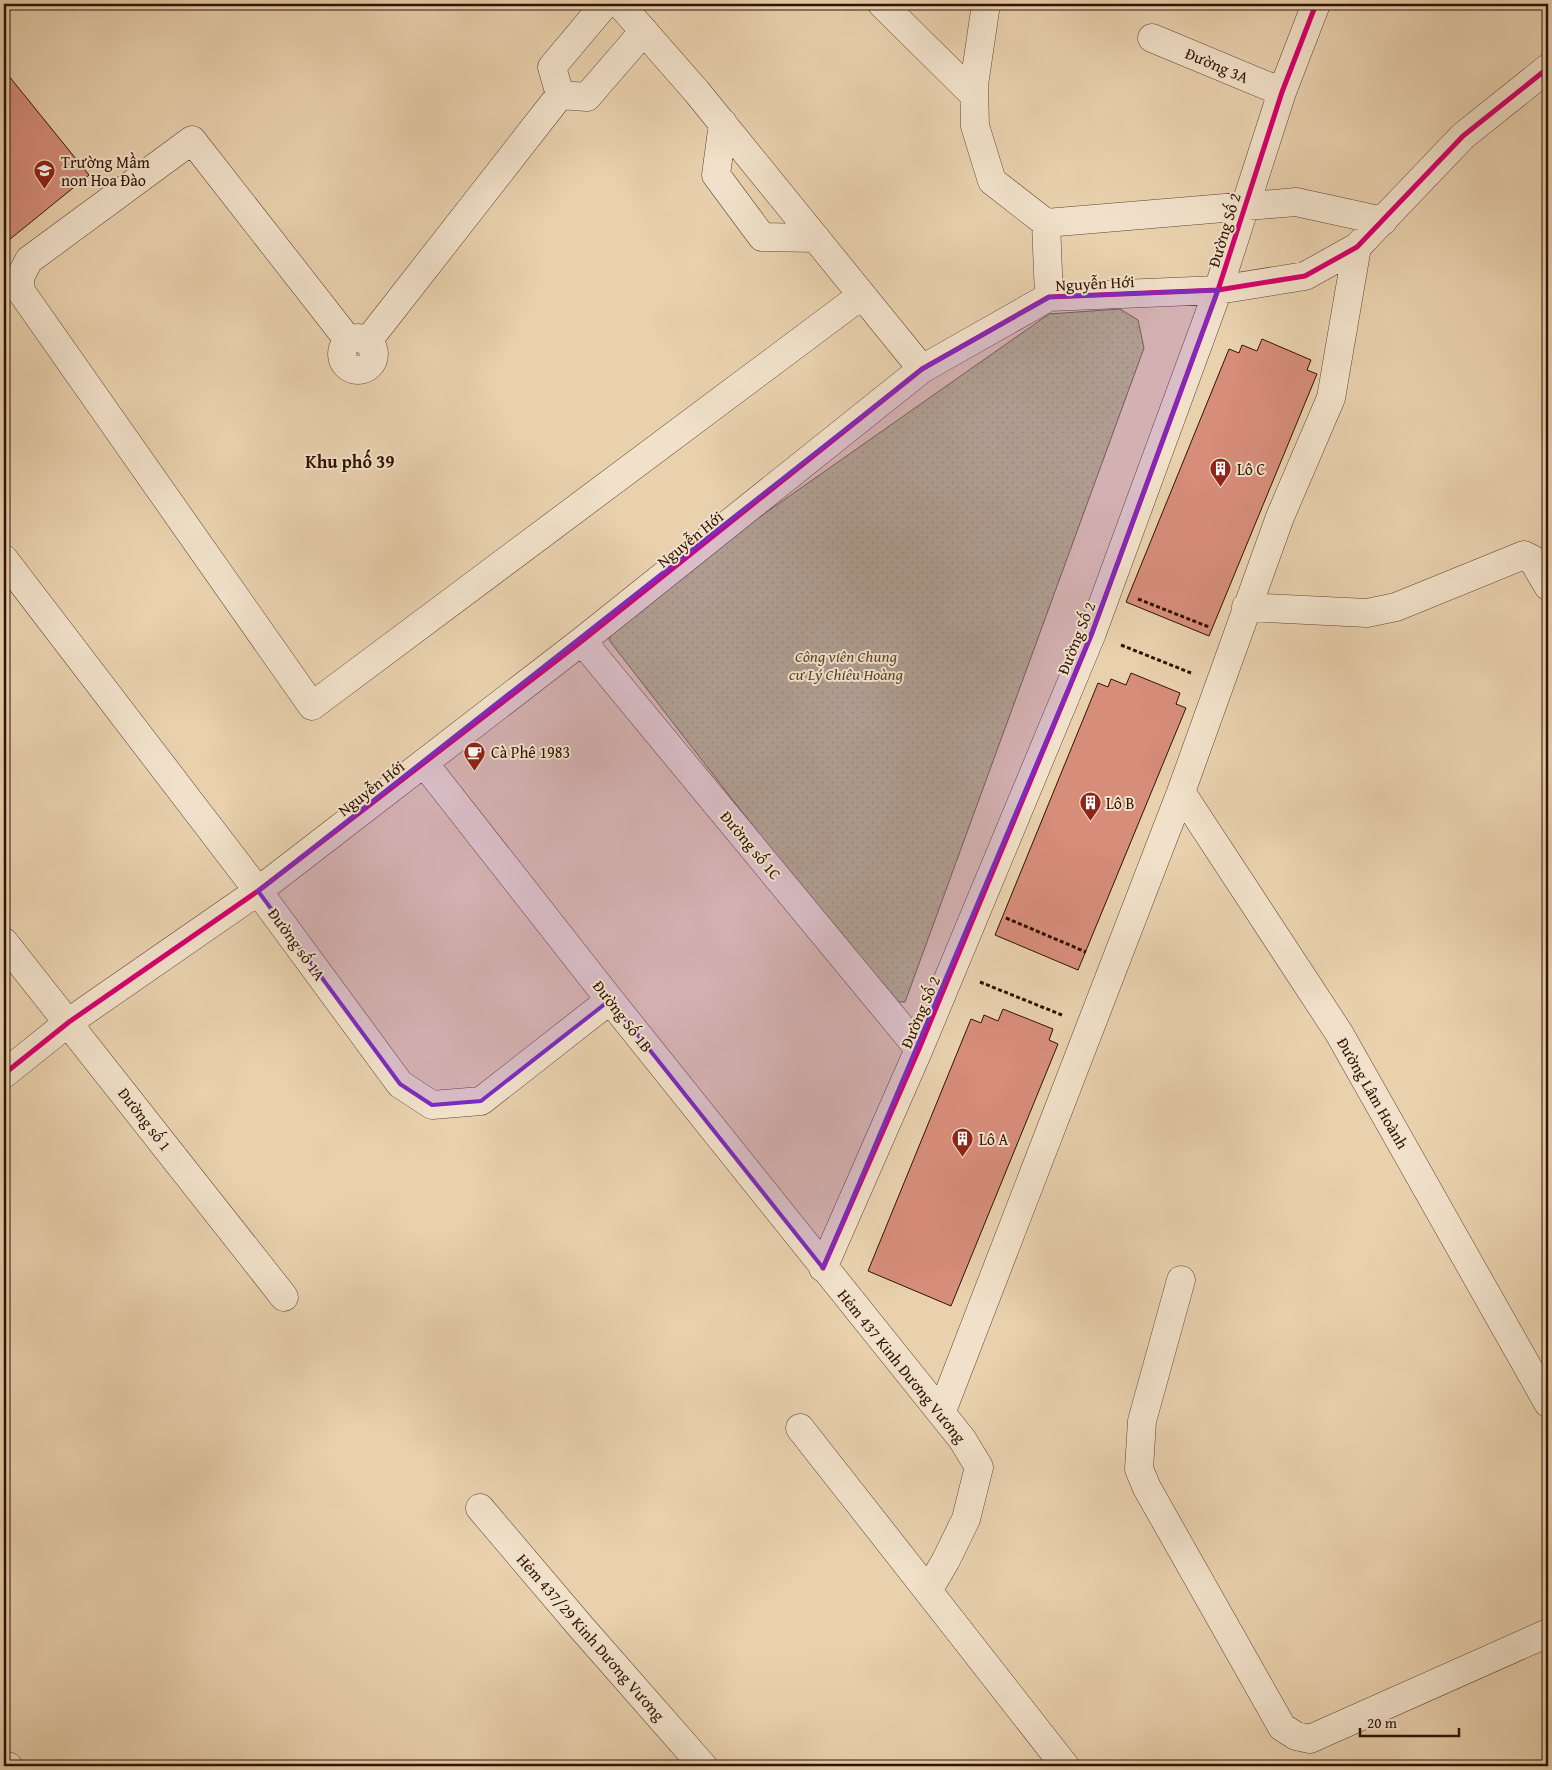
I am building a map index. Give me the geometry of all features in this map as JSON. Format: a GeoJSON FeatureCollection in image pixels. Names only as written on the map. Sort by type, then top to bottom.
{"type":"FeatureCollection","features":[{"type":"Feature","properties":{"kind":"street"},"geometry":{"type":"LineString","coordinates":[[560,95],[552,67],[605,4]]}},
{"type":"Feature","properties":{"kind":"street"},"geometry":{"type":"LineString","coordinates":[[620,4],[723,123],[922,369]]}},
{"type":"Feature","properties":{"kind":"street"},"geometry":{"type":"LineString","coordinates":[[882,4],[974,95]]}},
{"type":"Feature","properties":{"kind":"street"},"geometry":{"type":"LineString","coordinates":[[986,4],[974,84],[974,126],[992,181],[1046,223],[1296,202],[1383,220]]}},
{"type":"Feature","properties":{"kind":"street","name":"Đường Số 2"},"geometry":{"type":"LineString","coordinates":[[824,1268],[919,1049],[1092,633],[1218,290],[1243,207],[1282,92],[1316,4]]}},
{"type":"Feature","properties":{"kind":"street"},"geometry":{"type":"LineString","coordinates":[[560,95],[587,97],[644,31]]}},
{"type":"Feature","properties":{"kind":"street","name":"Đường 3A"},"geometry":{"type":"LineString","coordinates":[[1152,38],[1282,92]]}},
{"type":"Feature","properties":{"kind":"street","name":"Nguyễn Hới"},"geometry":{"type":"LineString","coordinates":[[4,1074],[69,1022],[258,891],[582,640],[922,369],[1049,297],[1218,290],[1305,276],[1357,248],[1464,136],[1548,68]]}},
{"type":"Feature","properties":{"kind":"street"},"geometry":{"type":"LineString","coordinates":[[560,95],[358,342],[192,140],[29,260],[20,277],[20,290],[312,706],[862,295]]}},
{"type":"Feature","properties":{"kind":"street"},"geometry":{"type":"LineString","coordinates":[[723,123],[716,175],[762,237],[816,238]]}},
{"type":"Feature","properties":{"kind":"street"},"geometry":{"type":"LineString","coordinates":[[1046,223],[1049,297]]}},
{"type":"Feature","properties":{"kind":"street"},"geometry":{"type":"LineString","coordinates":[[942,1411],[1181,792],[1235,637],[1280,517],[1331,398],[1357,248]]}},
{"type":"Feature","properties":{"kind":"street"},"geometry":{"type":"LineString","coordinates":[[1246,607],[1367,613],[1396,607],[1511,558],[1524,555],[1532,559],[1548,586]]}},
{"type":"Feature","properties":{"kind":"street","name":"Đường số 1A"},"geometry":{"type":"LineString","coordinates":[[4,559],[258,891],[400,1084],[432,1105],[481,1100],[610,1000]]}},
{"type":"Feature","properties":{"kind":"street","name":"Đường số 1C"},"geometry":{"type":"LineString","coordinates":[[582,640],[919,1049]]}},
{"type":"Feature","properties":{"kind":"street","name":"Đường Số 1B"},"geometry":{"type":"LineString","coordinates":[[424,763],[824,1268]]}},
{"type":"Feature","properties":{"kind":"street","name":"Đường Lâm Hoành"},"geometry":{"type":"LineString","coordinates":[[1181,792],[1339,1033],[1548,1403]]}},
{"type":"Feature","properties":{"kind":"street","name":"Đường số 1"},"geometry":{"type":"LineString","coordinates":[[4,942],[69,1022],[284,1298]]}},
{"type":"Feature","properties":{"kind":"street","name":"Hẻm 437 Kinh Dương Vương"},"geometry":{"type":"LineString","coordinates":[[824,1268],[942,1411],[979,1466],[966,1519],[928,1591]]}},
{"type":"Feature","properties":{"kind":"street"},"geometry":{"type":"LineString","coordinates":[[1180,1280],[1142,1422],[1140,1469],[1148,1488],[1282,1727],[1296,1736],[1310,1739],[1548,1633]]}},
{"type":"Feature","properties":{"kind":"street"},"geometry":{"type":"LineString","coordinates":[[800,1428],[1065,1766]]}},
{"type":"Feature","properties":{"kind":"street","name":"Hẻm 437/29 Kinh Dương Vương"},"geometry":{"type":"LineString","coordinates":[[480,1508],[703,1766]]}},
{"type":"Feature","properties":{"kind":"street"},"geometry":{"type":"LineString","coordinates":[[4,1764],[8,1766]]}},
{"type":"Feature","properties":{"kind":"path"},"geometry":{"type":"LineString","coordinates":[[1109,588],[1235,637]]}},
{"type":"Feature","properties":{"kind":"path"},"geometry":{"type":"LineString","coordinates":[[1092,633],[1219,685]]}},
{"type":"Feature","properties":{"kind":"path"},"geometry":{"type":"LineString","coordinates":[[978,906],[1114,964]]}},
{"type":"Feature","properties":{"kind":"path"},"geometry":{"type":"LineString","coordinates":[[951,971],[1090,1026]]}},
{"type":"Feature","properties":{"kind":"highlighted area"},"geometry":{"type":"Polygon","coordinates":[[[1218,290],[1092,633],[823,1268],[610,1000],[481,1101],[432,1105],[400,1084],[258,891],[922,369],[1049,297],[1218,290]]]}},
{"type":"Feature","properties":{"kind":"green space","name":"Công viên Chung cư Lý Chiêu Hoàng"},"geometry":{"type":"Polygon","coordinates":[[[1120,309],[1138,320],[1144,348],[905,1002],[889,1002],[609,640],[617,617],[1049,314],[1120,309]]]}},
{"type":"Feature","properties":{"kind":"building"},"geometry":{"type":"Polygon","coordinates":[[[4,70],[89,175],[4,244],[4,70]]]}},
{"type":"Feature","properties":{"kind":"building","name":"Lô C"},"geometry":{"type":"Polygon","coordinates":[[[1262,339],[1311,360],[1307,370],[1317,374],[1209,636],[1126,602],[1229,349],[1239,353],[1242,345],[1257,351],[1262,339]]]}},
{"type":"Feature","properties":{"kind":"building","name":"Lô B"},"geometry":{"type":"Polygon","coordinates":[[[1131,673],[1180,693],[1176,704],[1186,708],[1078,970],[995,935],[1098,683],[1108,687],[1111,679],[1126,685],[1131,673]]]}},
{"type":"Feature","properties":{"kind":"building","name":"Lô A"},"geometry":{"type":"Polygon","coordinates":[[[1003,1009],[1053,1029],[1049,1040],[1058,1044],[951,1306],[868,1271],[971,1019],[981,1023],[984,1015],[998,1021],[1003,1009]]]}},
{"type":"Feature","properties":{"kind":"cycle path"},"geometry":{"type":"LineString","coordinates":[[823,1268],[919,1049],[1092,633],[1218,290],[1282,92],[1316,4]]}},
{"type":"Feature","properties":{"kind":"cycle path"},"geometry":{"type":"LineString","coordinates":[[4,1074],[69,1022],[258,891],[582,641],[922,369],[1049,297],[1218,290],[1305,276],[1357,247],[1463,136],[1548,68]]}},
{"type":"Feature","properties":{"kind":"place","name":"Trường Mầm non Hoa Đào"},"geometry":{"type":"Point","coordinates":[45,190]}},
{"type":"Feature","properties":{"kind":"place","name":"Lô C"},"geometry":{"type":"Point","coordinates":[1221,488]}},
{"type":"Feature","properties":{"kind":"place","name":"Cà Phê 1983"},"geometry":{"type":"Point","coordinates":[475,771]}},
{"type":"Feature","properties":{"kind":"place","name":"Lô B"},"geometry":{"type":"Point","coordinates":[1090,822]}},
{"type":"Feature","properties":{"kind":"place","name":"Lô A"},"geometry":{"type":"Point","coordinates":[963,1158]}},
{"type":"Feature","properties":{"kind":"district","name":"Khu phố 39"},"geometry":{"type":"Point","coordinates":[350,462]}}]}
